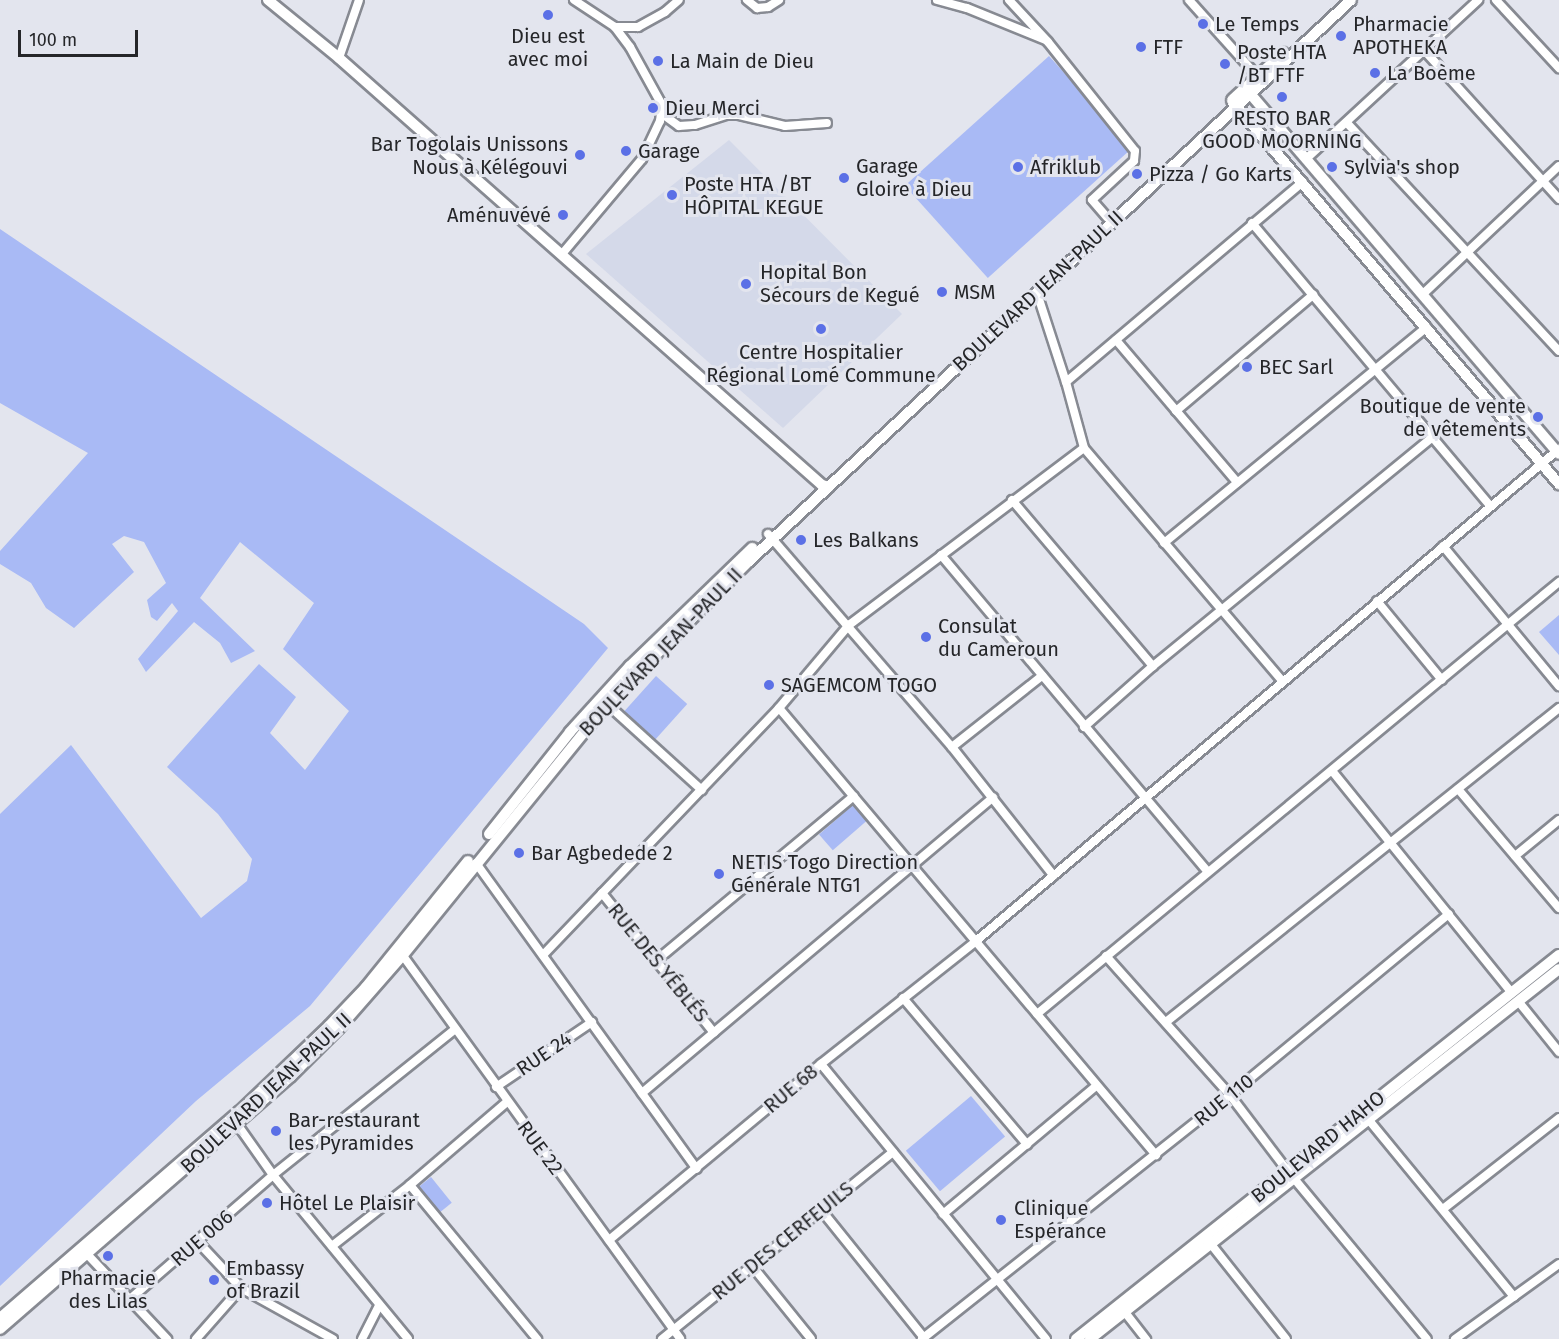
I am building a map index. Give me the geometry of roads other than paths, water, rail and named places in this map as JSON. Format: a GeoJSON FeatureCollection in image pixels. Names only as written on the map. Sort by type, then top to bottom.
{"type":"FeatureCollection","features":[{"type":"Feature","properties":{"kind":"main road"},"geometry":{"type":"LineString","coordinates":[[268,0],[339,58],[825,486]]}},
{"type":"Feature","properties":{"kind":"main road","name":"BOULEVARD JEAN-PAUL II"},"geometry":{"type":"LineString","coordinates":[[0,1329],[237,1125],[339,1028],[577,724],[630,666],[1037,293],[1341,0]]}},
{"type":"Feature","properties":{"kind":"main road","name":"BOULEVARD JEAN-PAUL II"},"geometry":{"type":"LineString","coordinates":[[1259,79],[1351,0]]}},
{"type":"Feature","properties":{"kind":"main road"},"geometry":{"type":"LineString","coordinates":[[1247,91],[1424,293],[1558,451]]}},
{"type":"Feature","properties":{"kind":"main road"},"geometry":{"type":"LineString","coordinates":[[1235,103],[1559,484]]}},
{"type":"Feature","properties":{"kind":"main road","name":"BOULEVARD JEAN-PAUL II"},"geometry":{"type":"LineString","coordinates":[[825,486],[1107,217],[1235,103]]}},
{"type":"Feature","properties":{"kind":"main road","name":"BOULEVARD JEAN-PAUL II"},"geometry":{"type":"LineString","coordinates":[[0,1318],[239,1113],[329,1026],[400,952],[607,704],[770,536]]}},
{"type":"Feature","properties":{"kind":"main road","name":"BOULEVARD HAHO"},"geometry":{"type":"LineString","coordinates":[[1090,1339],[1559,955]]}},
{"type":"Feature","properties":{"kind":"main road","name":"BOULEVARD HAHO"},"geometry":{"type":"LineString","coordinates":[[1076,1339],[1291,1174],[1368,1119],[1559,969]]}},
{"type":"Feature","properties":{"kind":"street"},"geometry":{"type":"LineString","coordinates":[[339,58],[359,0]]}},
{"type":"Feature","properties":{"kind":"street"},"geometry":{"type":"LineString","coordinates":[[562,254],[642,159],[651,142],[662,105],[657,92],[630,47],[615,27],[574,0]]}},
{"type":"Feature","properties":{"kind":"street"},"geometry":{"type":"LineString","coordinates":[[615,27],[638,27],[665,12],[679,0]]}},
{"type":"Feature","properties":{"kind":"street"},"geometry":{"type":"LineString","coordinates":[[747,0],[757,8],[768,7],[778,0]]}},
{"type":"Feature","properties":{"kind":"street"},"geometry":{"type":"LineString","coordinates":[[937,0],[969,4],[1048,42]]}},
{"type":"Feature","properties":{"kind":"street"},"geometry":{"type":"LineString","coordinates":[[1009,0],[1048,42],[1135,151],[1134,160],[1092,200],[1107,217]]}},
{"type":"Feature","properties":{"kind":"street"},"geometry":{"type":"LineString","coordinates":[[1190,0],[1259,79]]}},
{"type":"Feature","properties":{"kind":"street"},"geometry":{"type":"LineString","coordinates":[[1307,158],[1478,0]]}},
{"type":"Feature","properties":{"kind":"street"},"geometry":{"type":"LineString","coordinates":[[1496,0],[1559,68]]}},
{"type":"Feature","properties":{"kind":"street"},"geometry":{"type":"LineString","coordinates":[[630,47],[638,27]]}},
{"type":"Feature","properties":{"kind":"street"},"geometry":{"type":"LineString","coordinates":[[1424,50],[1559,199]]}},
{"type":"Feature","properties":{"kind":"street"},"geometry":{"type":"LineString","coordinates":[[661,113],[679,126],[695,125],[726,116],[739,115],[785,126],[827,123]]}},
{"type":"Feature","properties":{"kind":"street"},"geometry":{"type":"LineString","coordinates":[[1347,123],[1466,254],[1559,351]]}},
{"type":"Feature","properties":{"kind":"street"},"geometry":{"type":"LineString","coordinates":[[1424,293],[1559,166]]}},
{"type":"Feature","properties":{"kind":"street"},"geometry":{"type":"LineString","coordinates":[[1066,382],[1303,182]]}},
{"type":"Feature","properties":{"kind":"street"},"geometry":{"type":"LineString","coordinates":[[1252,223],[1490,506]]}},
{"type":"Feature","properties":{"kind":"street"},"geometry":{"type":"LineString","coordinates":[[1037,293],[1066,382],[1084,448],[1282,681]]}},
{"type":"Feature","properties":{"kind":"street"},"geometry":{"type":"LineString","coordinates":[[1176,411],[1313,295]]}},
{"type":"Feature","properties":{"kind":"street"},"geometry":{"type":"LineString","coordinates":[[1164,543],[1427,327]]}},
{"type":"Feature","properties":{"kind":"street"},"geometry":{"type":"LineString","coordinates":[[1116,340],[1237,482]]}},
{"type":"Feature","properties":{"kind":"street"},"geometry":{"type":"LineString","coordinates":[[1084,727],[1153,666],[1433,437]]}},
{"type":"Feature","properties":{"kind":"street"},"geometry":{"type":"LineString","coordinates":[[544,954],[779,708],[849,625],[1084,448]]}},
{"type":"Feature","properties":{"kind":"street","name":"RUE 68"},"geometry":{"type":"LineString","coordinates":[[609,1240],[821,1064],[976,941],[1377,601],[1558,451]]}},
{"type":"Feature","properties":{"kind":"street"},"geometry":{"type":"LineString","coordinates":[[1012,500],[1153,666]]}},
{"type":"Feature","properties":{"kind":"street"},"geometry":{"type":"LineString","coordinates":[[770,536],[952,747],[1054,876]]}},
{"type":"Feature","properties":{"kind":"street"},"geometry":{"type":"LineString","coordinates":[[1443,546],[1559,686]]}},
{"type":"Feature","properties":{"kind":"street"},"geometry":{"type":"LineString","coordinates":[[940,555],[1208,872]]}},
{"type":"Feature","properties":{"kind":"street"},"geometry":{"type":"LineString","coordinates":[[1037,1014],[1333,772],[1559,582]]}},
{"type":"Feature","properties":{"kind":"street"},"geometry":{"type":"LineString","coordinates":[[1377,601],[1442,680]]}},
{"type":"Feature","properties":{"kind":"street"},"geometry":{"type":"LineString","coordinates":[[952,747],[1042,676]]}},
{"type":"Feature","properties":{"kind":"street"},"geometry":{"type":"LineString","coordinates":[[607,704],[702,790]]}},
{"type":"Feature","properties":{"kind":"street"},"geometry":{"type":"LineString","coordinates":[[779,708],[1156,1155]]}},
{"type":"Feature","properties":{"kind":"street"},"geometry":{"type":"LineString","coordinates":[[1166,1022],[1559,708]]}},
{"type":"Feature","properties":{"kind":"street"},"geometry":{"type":"LineString","coordinates":[[1333,772],[1511,992]]}},
{"type":"Feature","properties":{"kind":"street"},"geometry":{"type":"LineString","coordinates":[[1458,789],[1559,908]]}},
{"type":"Feature","properties":{"kind":"street"},"geometry":{"type":"LineString","coordinates":[[657,960],[854,796]]}},
{"type":"Feature","properties":{"kind":"street"},"geometry":{"type":"LineString","coordinates":[[642,1093],[993,797]]}},
{"type":"Feature","properties":{"kind":"street"},"geometry":{"type":"LineString","coordinates":[[1515,855],[1559,820]]}},
{"type":"Feature","properties":{"kind":"street"},"geometry":{"type":"LineString","coordinates":[[476,863],[544,954],[697,1169]]}},
{"type":"Feature","properties":{"kind":"street","name":"RUE DES YÉBLÉS"},"geometry":{"type":"LineString","coordinates":[[602,893],[714,1033]]}},
{"type":"Feature","properties":{"kind":"street","name":"RUE 110"},"geometry":{"type":"LineString","coordinates":[[923,1338],[1156,1155],[1449,914]]}},
{"type":"Feature","properties":{"kind":"street","name":"RUE 22"},"geometry":{"type":"LineString","coordinates":[[400,952],[680,1339]]}},
{"type":"Feature","properties":{"kind":"street"},"geometry":{"type":"LineString","coordinates":[[1106,956],[1230,1095],[1291,1174],[1427,1339]]}},
{"type":"Feature","properties":{"kind":"street"},"geometry":{"type":"LineString","coordinates":[[903,998],[1027,1144]]}},
{"type":"Feature","properties":{"kind":"street"},"geometry":{"type":"LineString","coordinates":[[1519,1002],[1559,1052]]}},
{"type":"Feature","properties":{"kind":"street","name":"RUE 24"},"geometry":{"type":"LineString","coordinates":[[496,1087],[592,1022]]}},
{"type":"Feature","properties":{"kind":"street","name":"RUE 006"},"geometry":{"type":"LineString","coordinates":[[130,1299],[273,1175],[455,1029]]}},
{"type":"Feature","properties":{"kind":"street"},"geometry":{"type":"LineString","coordinates":[[821,1064],[996,1281],[1046,1339]]}},
{"type":"Feature","properties":{"kind":"street"},"geometry":{"type":"LineString","coordinates":[[943,1214],[1096,1086]]}},
{"type":"Feature","properties":{"kind":"street"},"geometry":{"type":"LineString","coordinates":[[332,1246],[410,1185],[507,1102]]}},
{"type":"Feature","properties":{"kind":"street"},"geometry":{"type":"LineString","coordinates":[[1443,1209],[1559,1118]]}},
{"type":"Feature","properties":{"kind":"street"},"geometry":{"type":"LineString","coordinates":[[1368,1119],[1514,1297]]}},
{"type":"Feature","properties":{"kind":"street"},"geometry":{"type":"LineString","coordinates":[[237,1125],[273,1175],[408,1339]]}},
{"type":"Feature","properties":{"kind":"street","name":"RUE DES CERFEUILS"},"geometry":{"type":"LineString","coordinates":[[662,1339],[893,1152]]}},
{"type":"Feature","properties":{"kind":"street"},"geometry":{"type":"LineString","coordinates":[[410,1185],[537,1339]]}},
{"type":"Feature","properties":{"kind":"street"},"geometry":{"type":"LineString","coordinates":[[822,1211],[923,1338]]}},
{"type":"Feature","properties":{"kind":"street"},"geometry":{"type":"LineString","coordinates":[[198,1242],[241,1288],[333,1339]]}},
{"type":"Feature","properties":{"kind":"street"},"geometry":{"type":"LineString","coordinates":[[1210,1243],[1286,1339]]}},
{"type":"Feature","properties":{"kind":"street"},"geometry":{"type":"LineString","coordinates":[[87,1254],[167,1339]]}},
{"type":"Feature","properties":{"kind":"street"},"geometry":{"type":"LineString","coordinates":[[1455,1339],[1466,1336],[1559,1264]]}},
{"type":"Feature","properties":{"kind":"street"},"geometry":{"type":"LineString","coordinates":[[753,1267],[811,1339]]}},
{"type":"Feature","properties":{"kind":"street"},"geometry":{"type":"LineString","coordinates":[[196,1339],[241,1288]]}},
{"type":"Feature","properties":{"kind":"street"},"geometry":{"type":"LineString","coordinates":[[362,1339],[380,1305]]}},
{"type":"Feature","properties":{"kind":"street"},"geometry":{"type":"LineString","coordinates":[[1124,1311],[1146,1339]]}},
{"type":"Feature","properties":{"kind":"place","name":"Dieu est avec moi"},"geometry":{"type":"Point","coordinates":[548,15]}},
{"type":"Feature","properties":{"kind":"place","name":"Le Temps"},"geometry":{"type":"Point","coordinates":[1203,24]}},
{"type":"Feature","properties":{"kind":"place","name":"Pharmacie APOTHEKA"},"geometry":{"type":"Point","coordinates":[1341,36]}},
{"type":"Feature","properties":{"kind":"place","name":"FTF"},"geometry":{"type":"Point","coordinates":[1141,47]}},
{"type":"Feature","properties":{"kind":"place","name":"La Main de Dieu"},"geometry":{"type":"Point","coordinates":[658,61]}},
{"type":"Feature","properties":{"kind":"place","name":"Poste HTA /BT FTF"},"geometry":{"type":"Point","coordinates":[1225,64]}},
{"type":"Feature","properties":{"kind":"place","name":"La Boème"},"geometry":{"type":"Point","coordinates":[1375,73]}},
{"type":"Feature","properties":{"kind":"place","name":"RESTO BAR GOOD MOORNING"},"geometry":{"type":"Point","coordinates":[1282,97]}},
{"type":"Feature","properties":{"kind":"place","name":"Dieu Merci"},"geometry":{"type":"Point","coordinates":[653,108]}},
{"type":"Feature","properties":{"kind":"place","name":"Garage"},"geometry":{"type":"Point","coordinates":[626,151]}},
{"type":"Feature","properties":{"kind":"place","name":"Bar Togolais Unissons Nous à Kélégouvi"},"geometry":{"type":"Point","coordinates":[580,155]}},
{"type":"Feature","properties":{"kind":"place","name":"Afriklub"},"geometry":{"type":"Point","coordinates":[1018,167]}},
{"type":"Feature","properties":{"kind":"place","name":"Sylvia's shop"},"geometry":{"type":"Point","coordinates":[1332,167]}},
{"type":"Feature","properties":{"kind":"place","name":"Pizza / Go Karts"},"geometry":{"type":"Point","coordinates":[1137,174]}},
{"type":"Feature","properties":{"kind":"place","name":"Garage Gloire à Dieu"},"geometry":{"type":"Point","coordinates":[844,178]}},
{"type":"Feature","properties":{"kind":"place","name":"Poste HTA /BT HÔPITAL KEGUE"},"geometry":{"type":"Point","coordinates":[672,195]}},
{"type":"Feature","properties":{"kind":"place","name":"Aménuvévé"},"geometry":{"type":"Point","coordinates":[563,215]}},
{"type":"Feature","properties":{"kind":"place","name":"Hopital Bon Sécours de Kegué"},"geometry":{"type":"Point","coordinates":[746,284]}},
{"type":"Feature","properties":{"kind":"place","name":"MSM"},"geometry":{"type":"Point","coordinates":[942,292]}},
{"type":"Feature","properties":{"kind":"place","name":"Centre Hospitalier Régional Lomé Commune"},"geometry":{"type":"Point","coordinates":[821,329]}},
{"type":"Feature","properties":{"kind":"place","name":"BEC Sarl"},"geometry":{"type":"Point","coordinates":[1247,367]}},
{"type":"Feature","properties":{"kind":"place","name":"Boutique de vente de vêtements"},"geometry":{"type":"Point","coordinates":[1538,417]}},
{"type":"Feature","properties":{"kind":"place","name":"Les Balkans"},"geometry":{"type":"Point","coordinates":[801,540]}},
{"type":"Feature","properties":{"kind":"place","name":"Consulat du Cameroun"},"geometry":{"type":"Point","coordinates":[926,637]}},
{"type":"Feature","properties":{"kind":"place","name":"SAGEMCOM TOGO"},"geometry":{"type":"Point","coordinates":[769,685]}},
{"type":"Feature","properties":{"kind":"place","name":"Bar Agbedede 2"},"geometry":{"type":"Point","coordinates":[519,853]}},
{"type":"Feature","properties":{"kind":"place","name":"NETIS Togo Direction Générale NTG1"},"geometry":{"type":"Point","coordinates":[719,874]}},
{"type":"Feature","properties":{"kind":"place","name":"Bar-restaurant les Pyramides"},"geometry":{"type":"Point","coordinates":[276,1131]}},
{"type":"Feature","properties":{"kind":"place","name":"Hôtel Le Plaisir"},"geometry":{"type":"Point","coordinates":[267,1203]}},
{"type":"Feature","properties":{"kind":"place","name":"Clinique Espérance"},"geometry":{"type":"Point","coordinates":[1001,1220]}},
{"type":"Feature","properties":{"kind":"place","name":"Pharmacie des Lilas"},"geometry":{"type":"Point","coordinates":[108,1256]}},
{"type":"Feature","properties":{"kind":"place","name":"Embassy of Brazil"},"geometry":{"type":"Point","coordinates":[214,1280]}}]}
